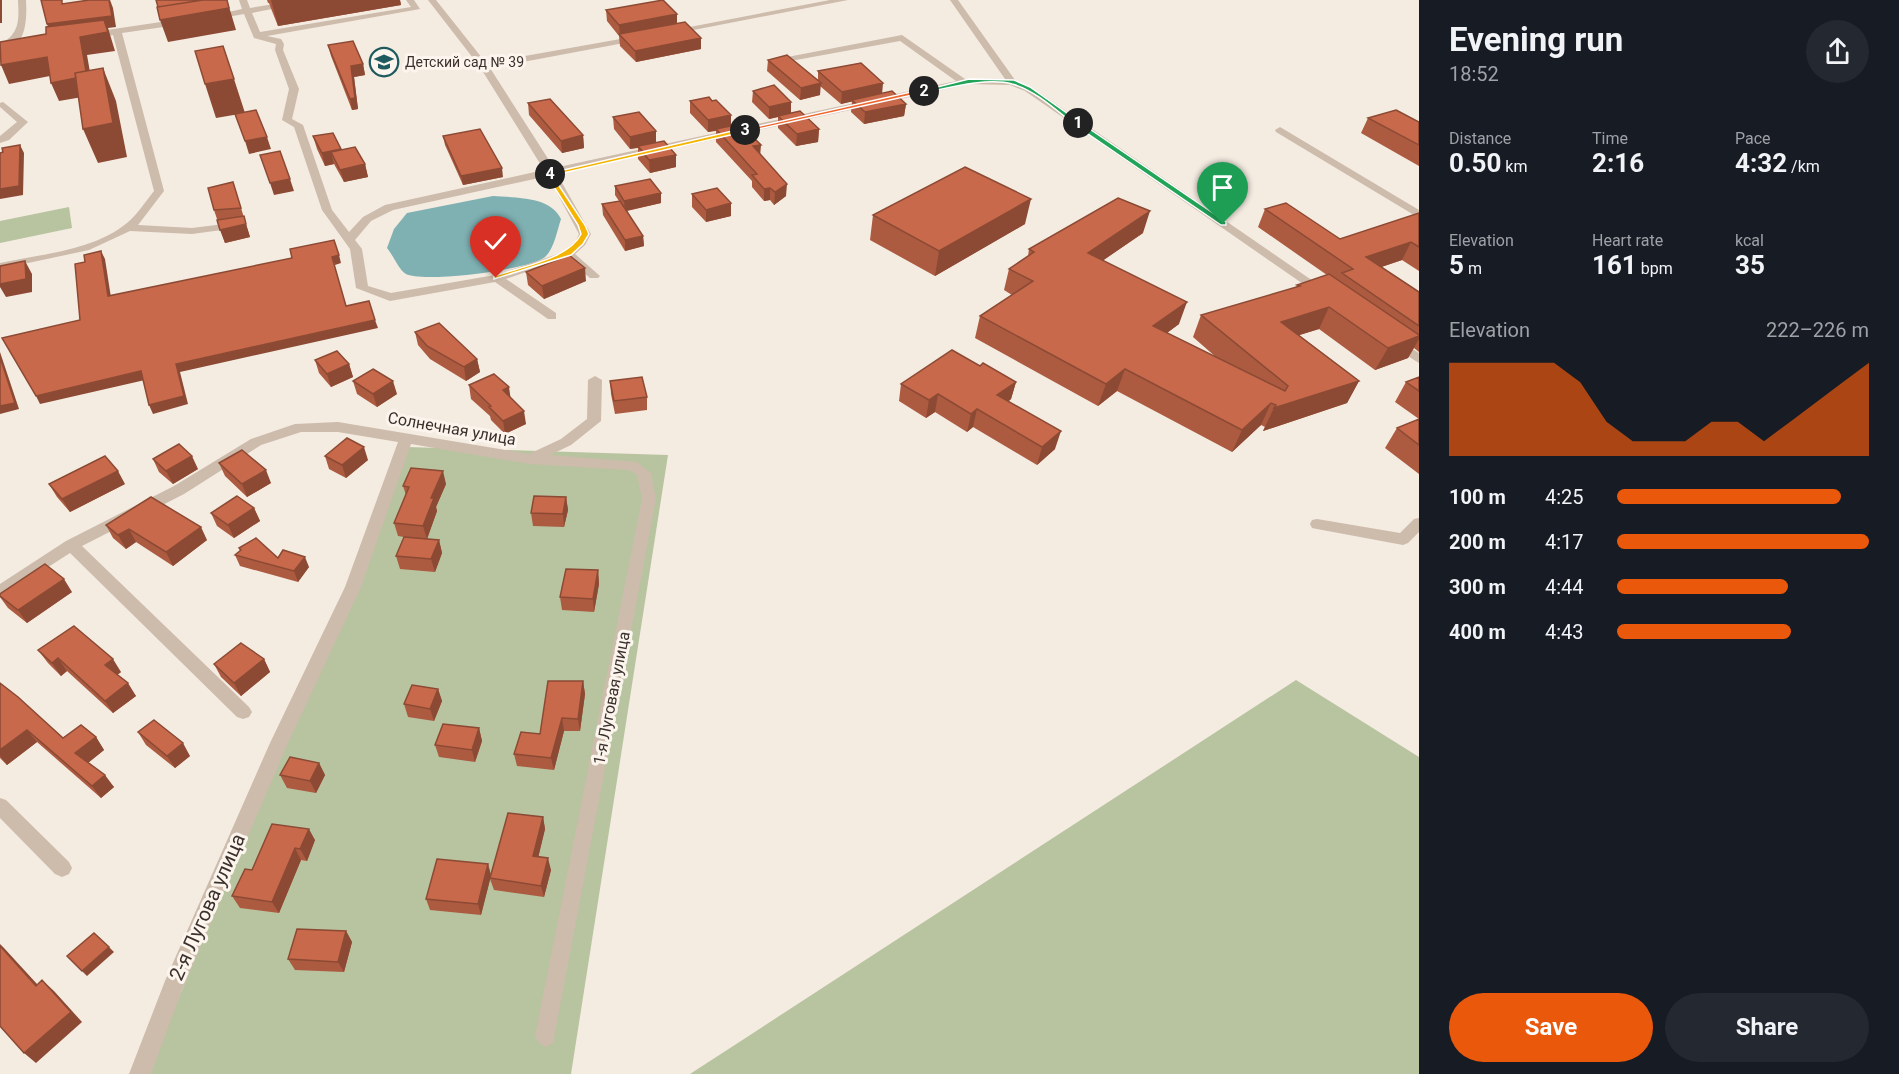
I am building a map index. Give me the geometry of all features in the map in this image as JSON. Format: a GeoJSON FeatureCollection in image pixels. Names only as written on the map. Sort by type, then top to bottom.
{"type":"FeatureCollection","features":[{"type":"Feature","properties":{"kind":"street"},"geometry":{"type":"LineString","coordinates":[[2,47],[15,41],[23,27],[22,0]]}},
{"type":"Feature","properties":{"kind":"street"},"geometry":{"type":"LineString","coordinates":[[204,18],[246,6],[314,0]]}},
{"type":"Feature","properties":{"kind":"street"},"geometry":{"type":"LineString","coordinates":[[257,35],[416,9],[410,0]]}},
{"type":"Feature","properties":{"kind":"street"},"geometry":{"type":"LineString","coordinates":[[257,35],[278,41],[280,44],[279,50],[294,88],[287,120],[298,125],[327,210],[356,249],[362,288],[390,297],[496,278],[568,254],[581,243],[585,234],[561,188],[549,173],[484,66],[432,0]]}},
{"type":"Feature","properties":{"kind":"street"},"geometry":{"type":"LineString","coordinates":[[658,34],[844,0]]}},
{"type":"Feature","properties":{"kind":"street"},"geometry":{"type":"LineString","coordinates":[[954,0],[1012,81]]}},
{"type":"Feature","properties":{"kind":"street"},"geometry":{"type":"LineString","coordinates":[[246,6],[257,35]]}},
{"type":"Feature","properties":{"kind":"street"},"geometry":{"type":"LineString","coordinates":[[95,35],[193,20]]}},
{"type":"Feature","properties":{"kind":"street"},"geometry":{"type":"LineString","coordinates":[[0,266],[93,245],[128,228],[159,191],[117,32]]}},
{"type":"Feature","properties":{"kind":"street"},"geometry":{"type":"LineString","coordinates":[[484,66],[647,36]]}},
{"type":"Feature","properties":{"kind":"street"},"geometry":{"type":"LineString","coordinates":[[777,62],[902,38],[963,82]]}},
{"type":"Feature","properties":{"kind":"street"},"geometry":{"type":"LineString","coordinates":[[2,47],[22,44]]}},
{"type":"Feature","properties":{"kind":"street"},"geometry":{"type":"LineString","coordinates":[[350,238],[367,219],[389,207],[963,82],[1012,81],[1028,89],[1331,298]]}},
{"type":"Feature","properties":{"kind":"street"},"geometry":{"type":"LineString","coordinates":[[0,140],[23,122],[3,105]]}},
{"type":"Feature","properties":{"kind":"street"},"geometry":{"type":"LineString","coordinates":[[1280,130],[1419,215]]}},
{"type":"Feature","properties":{"kind":"street"},"geometry":{"type":"LineString","coordinates":[[128,228],[192,231],[243,225]]}},
{"type":"Feature","properties":{"kind":"street"},"geometry":{"type":"LineString","coordinates":[[568,254],[594,276]]}},
{"type":"Feature","properties":{"kind":"street"},"geometry":{"type":"LineString","coordinates":[[496,278],[552,316]]}},
{"type":"Feature","properties":{"kind":"street"},"geometry":{"type":"LineString","coordinates":[[1380,332],[1419,359]]}},
{"type":"Feature","properties":{"kind":"street","name":"Солнечная улица"},"geometry":{"type":"LineString","coordinates":[[71,545],[179,490],[256,442],[300,427],[338,427],[530,459],[566,442],[594,421],[595,380]]}},
{"type":"Feature","properties":{"kind":"street","name":"2-я Лугова улица"},"geometry":{"type":"LineString","coordinates":[[140,1074],[172,988],[279,743],[353,587],[406,438]]}},
{"type":"Feature","properties":{"kind":"street","name":"1-я Луговая улица"},"geometry":{"type":"LineString","coordinates":[[530,459],[632,465],[644,473],[649,499],[546,1036]]}},
{"type":"Feature","properties":{"kind":"street"},"geometry":{"type":"LineString","coordinates":[[1317,524],[1402,539],[1419,523]]}},
{"type":"Feature","properties":{"kind":"street"},"geometry":{"type":"LineString","coordinates":[[0,592],[71,545],[243,712]]}},
{"type":"Feature","properties":{"kind":"street"},"geometry":{"type":"LineString","coordinates":[[0,806],[62,868]]}},
{"type":"Feature","properties":{"kind":"green space"},"geometry":{"type":"Polygon","coordinates":[[[69,207],[72,228],[0,243],[0,221],[69,207]]]}},
{"type":"Feature","properties":{"kind":"green space"},"geometry":{"type":"Polygon","coordinates":[[[408,447],[668,455],[571,1074],[147,1074],[408,447]]]}},
{"type":"Feature","properties":{"kind":"green space"},"geometry":{"type":"Polygon","coordinates":[[[1296,680],[1419,757],[1419,1074],[690,1074],[1296,680]]]}},
{"type":"Feature","properties":{"kind":"water"},"geometry":{"type":"Polygon","coordinates":[[[493,196],[541,202],[556,211],[561,219],[553,245],[545,257],[535,262],[499,270],[432,277],[406,274],[387,248],[394,229],[407,213],[493,196]]]}},
{"type":"Feature","properties":{"kind":"building"},"geometry":{"type":"Polygon","coordinates":[[[41,0],[62,0],[62,4],[109,0],[112,16],[47,24],[41,0]]]}},
{"type":"Feature","properties":{"kind":"building"},"geometry":{"type":"Polygon","coordinates":[[[156,0],[203,0],[158,7],[156,0]]]}},
{"type":"Feature","properties":{"kind":"building"},"geometry":{"type":"Polygon","coordinates":[[[203,0],[227,0],[229,8],[160,20],[157,7],[203,0]]]}},
{"type":"Feature","properties":{"kind":"building"},"geometry":{"type":"Polygon","coordinates":[[[663,0],[677,14],[619,25],[606,10],[663,0]]]}},
{"type":"Feature","properties":{"kind":"building"},"geometry":{"type":"Polygon","coordinates":[[[104,20],[108,32],[80,37],[86,71],[75,73],[76,78],[51,83],[47,57],[1,65],[0,42],[46,34],[46,27],[104,20]]]}},
{"type":"Feature","properties":{"kind":"building"},"geometry":{"type":"Polygon","coordinates":[[[685,22],[701,38],[635,51],[619,34],[685,22]]]}},
{"type":"Feature","properties":{"kind":"building"},"geometry":{"type":"Polygon","coordinates":[[[353,41],[363,64],[351,66],[355,98],[350,99],[328,45],[353,41]]]}},
{"type":"Feature","properties":{"kind":"building"},"geometry":{"type":"Polygon","coordinates":[[[223,46],[234,79],[205,84],[195,51],[223,46]]]}},
{"type":"Feature","properties":{"kind":"building"},"geometry":{"type":"Polygon","coordinates":[[[787,55],[821,83],[801,88],[768,60],[787,55]]]}},
{"type":"Feature","properties":{"kind":"building"},"geometry":{"type":"Polygon","coordinates":[[[861,63],[883,83],[842,92],[818,71],[861,63]]]}},
{"type":"Feature","properties":{"kind":"building"},"geometry":{"type":"Polygon","coordinates":[[[103,68],[113,123],[83,129],[75,73],[103,68]]]}},
{"type":"Feature","properties":{"kind":"building"},"geometry":{"type":"Polygon","coordinates":[[[774,85],[791,102],[769,107],[753,91],[774,85]]]}},
{"type":"Feature","properties":{"kind":"building"},"geometry":{"type":"Polygon","coordinates":[[[892,91],[906,104],[865,112],[852,100],[892,91]]]}},
{"type":"Feature","properties":{"kind":"building"},"geometry":{"type":"Polygon","coordinates":[[[709,97],[712,101],[716,100],[731,115],[708,120],[690,101],[709,97]]]}},
{"type":"Feature","properties":{"kind":"building"},"geometry":{"type":"Polygon","coordinates":[[[550,99],[583,135],[561,141],[528,103],[550,99]]]}},
{"type":"Feature","properties":{"kind":"building"},"geometry":{"type":"Polygon","coordinates":[[[256,110],[267,137],[245,141],[235,114],[256,110]]]}},
{"type":"Feature","properties":{"kind":"building"},"geometry":{"type":"Polygon","coordinates":[[[1396,110],[1419,122],[1419,145],[1368,118],[1396,110]]]}},
{"type":"Feature","properties":{"kind":"building"},"geometry":{"type":"Polygon","coordinates":[[[800,111],[819,129],[797,134],[778,116],[800,111]]]}},
{"type":"Feature","properties":{"kind":"building"},"geometry":{"type":"Polygon","coordinates":[[[639,112],[656,131],[630,137],[613,117],[639,112]]]}},
{"type":"Feature","properties":{"kind":"building"},"geometry":{"type":"Polygon","coordinates":[[[740,124],[761,145],[753,146],[787,184],[775,192],[770,188],[764,189],[752,175],[757,174],[716,129],[740,124]]]}},
{"type":"Feature","properties":{"kind":"building"},"geometry":{"type":"Polygon","coordinates":[[[480,129],[502,168],[461,176],[443,136],[480,129]]]}},
{"type":"Feature","properties":{"kind":"building"},"geometry":{"type":"Polygon","coordinates":[[[333,133],[341,149],[322,153],[313,136],[333,133]]]}},
{"type":"Feature","properties":{"kind":"building"},"geometry":{"type":"Polygon","coordinates":[[[664,141],[676,155],[649,160],[638,146],[664,141]]]}},
{"type":"Feature","properties":{"kind":"building"},"geometry":{"type":"Polygon","coordinates":[[[20,145],[19,186],[0,189],[2,148],[20,145]]]}},
{"type":"Feature","properties":{"kind":"building"},"geometry":{"type":"Polygon","coordinates":[[[355,147],[365,164],[340,170],[331,152],[355,147]]]}},
{"type":"Feature","properties":{"kind":"building"},"geometry":{"type":"Polygon","coordinates":[[[280,151],[290,179],[270,183],[260,155],[280,151]]]}},
{"type":"Feature","properties":{"kind":"building"},"geometry":{"type":"Polygon","coordinates":[[[965,167],[1031,199],[939,251],[873,215],[965,167]]]}},
{"type":"Feature","properties":{"kind":"building"},"geometry":{"type":"Polygon","coordinates":[[[650,179],[661,193],[624,201],[615,186],[650,179]]]}},
{"type":"Feature","properties":{"kind":"building"},"geometry":{"type":"Polygon","coordinates":[[[233,182],[241,208],[214,210],[208,188],[233,182]]]}},
{"type":"Feature","properties":{"kind":"building"},"geometry":{"type":"Polygon","coordinates":[[[717,188],[731,203],[706,210],[692,194],[717,188]]]}},
{"type":"Feature","properties":{"kind":"building"},"geometry":{"type":"Polygon","coordinates":[[[1118,198],[1150,211],[1088,253],[1187,302],[1153,326],[1285,391],[1288,386],[1201,315],[1300,286],[1297,285],[1329,274],[1419,336],[1388,348],[1329,307],[1281,322],[1359,381],[1274,408],[1276,405],[1271,403],[1242,430],[1125,369],[1106,384],[980,316],[1033,281],[1009,269],[1034,252],[1029,249],[1118,198]]]}},
{"type":"Feature","properties":{"kind":"building"},"geometry":{"type":"Polygon","coordinates":[[[620,201],[643,236],[625,240],[602,204],[620,201]]]}},
{"type":"Feature","properties":{"kind":"building"},"geometry":{"type":"Polygon","coordinates":[[[1286,203],[1340,239],[1419,213],[1419,247],[1411,242],[1366,257],[1419,292],[1419,326],[1342,273],[1353,269],[1265,209],[1286,203]]]}},
{"type":"Feature","properties":{"kind":"building"},"geometry":{"type":"Polygon","coordinates":[[[244,216],[246,224],[220,230],[217,220],[244,216]]]}},
{"type":"Feature","properties":{"kind":"building"},"geometry":{"type":"Polygon","coordinates":[[[334,240],[339,255],[332,257],[346,306],[369,301],[375,320],[176,364],[184,396],[149,405],[141,371],[36,396],[2,338],[80,320],[75,264],[85,262],[84,255],[101,251],[108,296],[292,258],[290,249],[334,240]]]}},
{"type":"Feature","properties":{"kind":"building"},"geometry":{"type":"Polygon","coordinates":[[[569,255],[585,268],[542,286],[526,272],[569,255]]]}},
{"type":"Feature","properties":{"kind":"building"},"geometry":{"type":"Polygon","coordinates":[[[25,261],[26,279],[0,284],[0,266],[25,261]]]}},
{"type":"Feature","properties":{"kind":"building"},"geometry":{"type":"Polygon","coordinates":[[[439,323],[477,359],[464,367],[427,346],[415,332],[439,323]]]}},
{"type":"Feature","properties":{"kind":"building"},"geometry":{"type":"Polygon","coordinates":[[[952,350],[980,366],[983,363],[1016,382],[997,395],[1061,431],[1042,447],[977,409],[971,414],[938,394],[929,400],[901,384],[952,350]]]}},
{"type":"Feature","properties":{"kind":"building"},"geometry":{"type":"Polygon","coordinates":[[[337,351],[349,364],[327,374],[315,360],[337,351]]]}},
{"type":"Feature","properties":{"kind":"building"},"geometry":{"type":"Polygon","coordinates":[[[0,357],[15,403],[0,406],[0,357]]]}},
{"type":"Feature","properties":{"kind":"building"},"geometry":{"type":"Polygon","coordinates":[[[373,369],[393,381],[373,394],[353,381],[373,369]]]}},
{"type":"Feature","properties":{"kind":"building"},"geometry":{"type":"Polygon","coordinates":[[[494,374],[509,387],[503,390],[524,411],[503,421],[469,385],[494,374]]]}},
{"type":"Feature","properties":{"kind":"building"},"geometry":{"type":"Polygon","coordinates":[[[642,377],[647,397],[614,401],[610,381],[642,377]]]}},
{"type":"Feature","properties":{"kind":"building"},"geometry":{"type":"Polygon","coordinates":[[[1419,377],[1419,391],[1406,382],[1419,377]]]}},
{"type":"Feature","properties":{"kind":"building"},"geometry":{"type":"Polygon","coordinates":[[[1419,419],[1419,445],[1397,428],[1419,419]]]}},
{"type":"Feature","properties":{"kind":"building"},"geometry":{"type":"Polygon","coordinates":[[[347,438],[364,447],[342,465],[325,456],[347,438]]]}},
{"type":"Feature","properties":{"kind":"building"},"geometry":{"type":"Polygon","coordinates":[[[179,444],[192,456],[166,471],[153,459],[179,444]]]}},
{"type":"Feature","properties":{"kind":"building"},"geometry":{"type":"Polygon","coordinates":[[[242,450],[266,470],[242,484],[219,463],[242,450]]]}},
{"type":"Feature","properties":{"kind":"building"},"geometry":{"type":"Polygon","coordinates":[[[105,456],[118,471],[62,499],[49,484],[105,456]]]}},
{"type":"Feature","properties":{"kind":"building"},"geometry":{"type":"Polygon","coordinates":[[[411,468],[443,471],[431,498],[434,498],[423,526],[394,523],[409,487],[403,486],[411,468]]]}},
{"type":"Feature","properties":{"kind":"building"},"geometry":{"type":"Polygon","coordinates":[[[237,496],[254,508],[228,525],[211,513],[237,496]]]}},
{"type":"Feature","properties":{"kind":"building"},"geometry":{"type":"Polygon","coordinates":[[[534,496],[566,497],[563,514],[531,513],[534,496]]]}},
{"type":"Feature","properties":{"kind":"building"},"geometry":{"type":"Polygon","coordinates":[[[151,497],[201,527],[166,552],[129,529],[118,535],[106,525],[151,497]]]}},
{"type":"Feature","properties":{"kind":"building"},"geometry":{"type":"Polygon","coordinates":[[[404,537],[439,540],[431,559],[396,556],[404,537]]]}},
{"type":"Feature","properties":{"kind":"building"},"geometry":{"type":"Polygon","coordinates":[[[256,538],[278,558],[283,550],[305,557],[294,571],[235,555],[241,550],[239,548],[256,538]]]}},
{"type":"Feature","properties":{"kind":"building"},"geometry":{"type":"Polygon","coordinates":[[[45,564],[64,579],[18,610],[0,596],[0,594],[45,564]]]}},
{"type":"Feature","properties":{"kind":"building"},"geometry":{"type":"Polygon","coordinates":[[[566,569],[598,570],[593,599],[560,597],[566,569]]]}},
{"type":"Feature","properties":{"kind":"building"},"geometry":{"type":"Polygon","coordinates":[[[74,626],[113,659],[105,665],[128,683],[105,701],[58,658],[52,663],[38,650],[74,626]]]}},
{"type":"Feature","properties":{"kind":"building"},"geometry":{"type":"Polygon","coordinates":[[[241,643],[264,659],[234,683],[214,664],[241,643]]]}},
{"type":"Feature","properties":{"kind":"building"},"geometry":{"type":"Polygon","coordinates":[[[548,681],[583,681],[578,719],[562,718],[551,758],[514,754],[521,732],[540,734],[548,681]]]}},
{"type":"Feature","properties":{"kind":"building"},"geometry":{"type":"Polygon","coordinates":[[[0,683],[63,738],[81,725],[96,737],[75,753],[105,775],[92,786],[27,730],[0,750],[0,683]]]}},
{"type":"Feature","properties":{"kind":"building"},"geometry":{"type":"Polygon","coordinates":[[[412,685],[438,689],[430,709],[404,704],[412,685]]]}},
{"type":"Feature","properties":{"kind":"building"},"geometry":{"type":"Polygon","coordinates":[[[154,720],[183,743],[167,756],[138,732],[154,720]]]}},
{"type":"Feature","properties":{"kind":"building"},"geometry":{"type":"Polygon","coordinates":[[[443,724],[479,728],[472,750],[435,745],[443,724]]]}},
{"type":"Feature","properties":{"kind":"building"},"geometry":{"type":"Polygon","coordinates":[[[290,757],[319,763],[310,781],[280,775],[290,757]]]}},
{"type":"Feature","properties":{"kind":"building"},"geometry":{"type":"Polygon","coordinates":[[[508,813],[543,817],[533,856],[548,858],[541,886],[490,878],[508,813]]]}},
{"type":"Feature","properties":{"kind":"building"},"geometry":{"type":"Polygon","coordinates":[[[272,824],[309,829],[300,849],[295,848],[272,902],[232,896],[245,869],[252,870],[272,824]]]}},
{"type":"Feature","properties":{"kind":"building"},"geometry":{"type":"Polygon","coordinates":[[[437,859],[488,864],[478,904],[426,899],[437,859]]]}},
{"type":"Feature","properties":{"kind":"building"},"geometry":{"type":"Polygon","coordinates":[[[297,929],[346,931],[338,962],[288,959],[297,929]]]}},
{"type":"Feature","properties":{"kind":"building"},"geometry":{"type":"Polygon","coordinates":[[[94,933],[109,947],[82,971],[67,956],[94,933]]]}},
{"type":"Feature","properties":{"kind":"building"},"geometry":{"type":"Polygon","coordinates":[[[0,946],[36,986],[42,980],[71,1012],[24,1053],[0,1026],[0,946]]]}},
{"type":"Feature","properties":{"kind":"place","name":"Детский сад № 39"},"geometry":{"type":"Point","coordinates":[384,62]}},
{"type":"Feature","properties":{"kind":"route"},"geometry":{"type":"LineString","coordinates":[[496,278],[568,254],[581,243],[585,234],[582,225],[561,188],[549,173],[969,81],[1012,81],[1028,89],[1223,224]]}}]}
